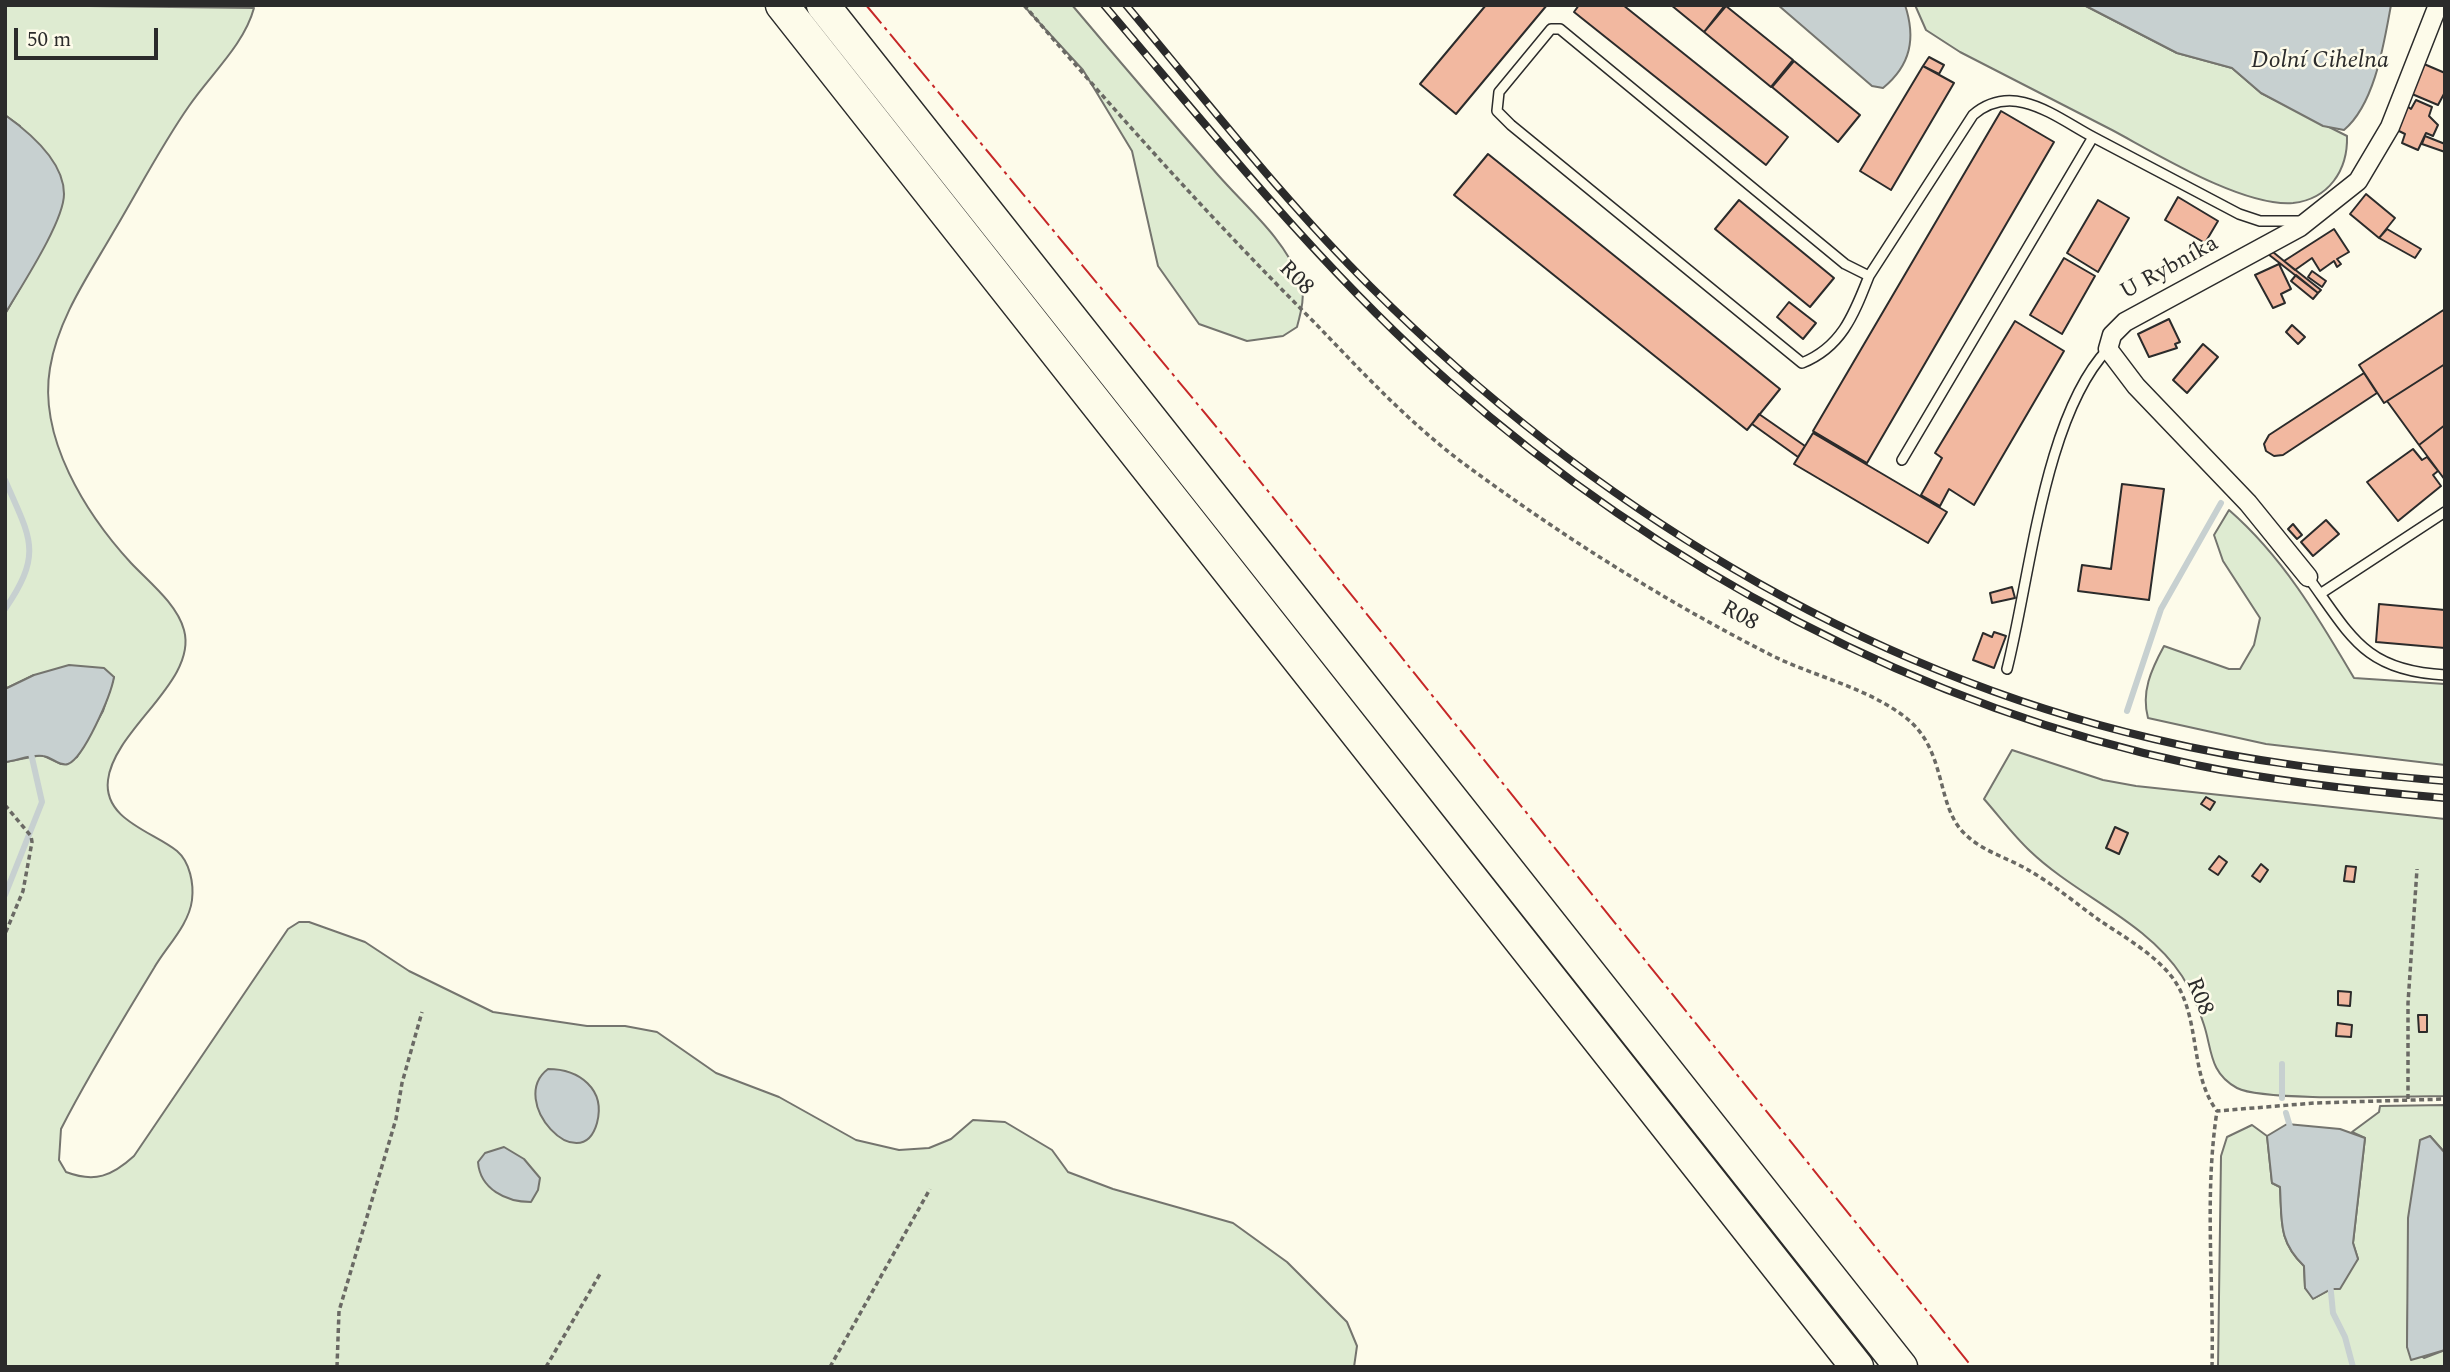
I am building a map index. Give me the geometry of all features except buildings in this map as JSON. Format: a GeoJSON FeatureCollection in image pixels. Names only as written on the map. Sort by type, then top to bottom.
{"type":"FeatureCollection","features":[{"type":"Feature","properties":{"kind":"highway"},"geometry":{"type":"LineString","coordinates":[[782,5],[1857,1367]]}},
{"type":"Feature","properties":{"kind":"highway"},"geometry":{"type":"LineString","coordinates":[[823,5],[1901,1367]]}},
{"type":"Feature","properties":{"kind":"street","name":"U Rybníka"},"geometry":{"type":"LineString","coordinates":[[2109,349],[2112,335],[2125,322],[2309,220],[2358,181],[2390,127],[2438,5]]}},
{"type":"Feature","properties":{"kind":"street"},"geometry":{"type":"LineString","coordinates":[[2109,349],[2136,386],[2248,503],[2308,577]]}},
{"type":"Feature","properties":{"kind":"lane"},"geometry":{"type":"LineString","coordinates":[[1869,276],[1846,264],[1560,29],[1551,29],[1499,92],[1497,111],[1511,125],[1802,363],[1820,356],[1838,341],[1869,276],[1973,115],[1985,104],[2005,98],[2026,101],[2239,214],[2260,221],[2309,220]]}},
{"type":"Feature","properties":{"kind":"lane"},"geometry":{"type":"LineString","coordinates":[[1902,460],[2093,136]]}},
{"type":"Feature","properties":{"kind":"lane"},"geometry":{"type":"LineString","coordinates":[[2007,669],[2052,464],[2070,414],[2085,383],[2109,349]]}},
{"type":"Feature","properties":{"kind":"lane"},"geometry":{"type":"LineString","coordinates":[[2320,594],[2445,512]]}},
{"type":"Feature","properties":{"kind":"lane"},"geometry":{"type":"LineString","coordinates":[[2308,577],[2357,645],[2378,661],[2420,674],[2445,675]]}},
{"type":"Feature","properties":{"kind":"path","name":"R08"},"geometry":{"type":"LineString","coordinates":[[1024,5],[1227,234],[1388,399],[1434,441],[1585,550],[1628,576],[1778,658],[1879,701],[1906,718],[1925,737],[1940,772],[1953,819],[1963,833],[1981,847],[2029,870],[2141,949],[2172,977],[2190,1013],[2207,1097],[2217,1111]]}},
{"type":"Feature","properties":{"kind":"path"},"geometry":{"type":"LineString","coordinates":[[5,805],[32,836],[32,842],[23,891],[5,934]]}},
{"type":"Feature","properties":{"kind":"path"},"geometry":{"type":"LineString","coordinates":[[2408,1099],[2408,1003],[2417,869]]}},
{"type":"Feature","properties":{"kind":"path"},"geometry":{"type":"LineString","coordinates":[[337,1367],[339,1311],[396,1119],[402,1083],[422,1012]]}},
{"type":"Feature","properties":{"kind":"path"},"geometry":{"type":"LineString","coordinates":[[2212,1367],[2214,1284],[2209,1198],[2217,1111],[2445,1099]]}},
{"type":"Feature","properties":{"kind":"path"},"geometry":{"type":"LineString","coordinates":[[830,1367],[930,1189]]}},
{"type":"Feature","properties":{"kind":"path"},"geometry":{"type":"LineString","coordinates":[[546,1367],[600,1273]]}},
{"type":"Feature","properties":{"kind":"green space"},"geometry":{"type":"Polygon","coordinates":[[[5,5],[254,8],[243,35],[197,94],[169,136],[85,280],[60,331],[50,368],[48,394],[51,421],[58,448],[69,473],[98,522],[131,563],[169,602],[184,630],[185,649],[179,668],[124,742],[108,780],[113,805],[132,823],[177,851],[185,861],[192,880],[190,909],[182,927],[118,1028],[61,1129],[59,1160],[66,1172],[86,1177],[103,1176],[134,1156],[288,929],[299,922],[309,922],[365,942],[409,971],[493,1012],[587,1026],[625,1026],[657,1032],[716,1073],[779,1097],[856,1140],[899,1150],[929,1148],[951,1139],[973,1120],[1005,1122],[1052,1150],[1068,1172],[1113,1189],[1233,1223],[1287,1262],[1347,1322],[1357,1346],[1354,1367],[5,1367],[5,762],[42,755],[61,764],[77,757],[103,711],[114,677],[34,675],[5,689],[5,314],[27,276],[20,126],[5,115],[5,5]]]}},
{"type":"Feature","properties":{"kind":"green space"},"geometry":{"type":"Polygon","coordinates":[[[1023,5],[1072,5],[1218,175],[1264,224],[1285,251],[1302,285],[1302,303],[1297,327],[1283,336],[1247,341],[1199,324],[1158,266],[1132,151],[1083,70],[1023,5]]]}},
{"type":"Feature","properties":{"kind":"green space"},"geometry":{"type":"Polygon","coordinates":[[[1915,5],[2084,5],[2177,53],[2232,68],[2261,93],[2347,136],[2340,171],[2334,181],[2317,196],[2293,203],[2250,197],[2226,188],[2176,165],[1960,52],[1926,30],[1915,5]]]}},
{"type":"Feature","properties":{"kind":"green space"},"geometry":{"type":"Polygon","coordinates":[[[2229,510],[2283,568],[2313,610],[2354,678],[2445,684],[2445,765],[2266,744],[2148,718],[2148,681],[2164,646],[2229,669],[2240,669],[2254,645],[2260,618],[2223,561],[2214,535],[2229,510]]]}},
{"type":"Feature","properties":{"kind":"green space"},"geometry":{"type":"Polygon","coordinates":[[[2012,750],[2103,780],[2136,786],[2445,819],[2445,1096],[2304,1097],[2252,1092],[2228,1082],[2216,1068],[2192,993],[2167,957],[2130,924],[2049,867],[2024,845],[1984,799],[2012,750]]]}},
{"type":"Feature","properties":{"kind":"green space"},"geometry":{"type":"Polygon","coordinates":[[[2445,1105],[2445,1153],[2430,1136],[2408,1303],[2407,1347],[2424,1358],[2445,1350],[2445,1367],[2218,1367],[2221,1156],[2227,1137],[2252,1125],[2267,1136],[2272,1183],[2280,1187],[2283,1230],[2290,1248],[2304,1266],[2305,1288],[2314,1298],[2331,1289],[2358,1259],[2353,1243],[2365,1138],[2352,1132],[2379,1112],[2380,1106],[2445,1105]]]}},
{"type":"Feature","properties":{"kind":"water"},"geometry":{"type":"Polygon","coordinates":[[[1778,5],[1905,5],[1910,29],[1909,50],[1900,70],[1883,88],[1872,86],[1778,5]]]}},
{"type":"Feature","properties":{"kind":"water","name":"Dolní Cihelna"},"geometry":{"type":"Polygon","coordinates":[[[2084,5],[2391,5],[2371,89],[2355,119],[2344,130],[2323,126],[2261,93],[2232,68],[2177,53],[2084,5]]]}},
{"type":"Feature","properties":{"kind":"water"},"geometry":{"type":"Polygon","coordinates":[[[5,115],[34,139],[52,159],[58,170],[64,194],[57,221],[5,314],[5,115]]]}},
{"type":"Feature","properties":{"kind":"water"},"geometry":{"type":"Polygon","coordinates":[[[69,665],[104,668],[114,677],[102,711],[82,750],[65,765],[38,756],[5,762],[5,689],[34,675],[69,665]]]}},
{"type":"Feature","properties":{"kind":"water"},"geometry":{"type":"Polygon","coordinates":[[[548,1069],[580,1077],[594,1091],[599,1111],[597,1123],[589,1138],[577,1143],[563,1139],[541,1115],[536,1099],[537,1083],[548,1069]]]}},
{"type":"Feature","properties":{"kind":"water"},"geometry":{"type":"Polygon","coordinates":[[[2287,1124],[2340,1129],[2365,1138],[2353,1243],[2358,1259],[2340,1289],[2331,1289],[2313,1299],[2305,1288],[2304,1266],[2290,1248],[2283,1230],[2280,1187],[2272,1183],[2267,1136],[2287,1124]]]}},
{"type":"Feature","properties":{"kind":"water"},"geometry":{"type":"Polygon","coordinates":[[[2430,1136],[2445,1153],[2445,1350],[2411,1360],[2407,1347],[2408,1218],[2420,1140],[2430,1136]]]}},
{"type":"Feature","properties":{"kind":"water"},"geometry":{"type":"Polygon","coordinates":[[[504,1147],[524,1159],[540,1178],[538,1190],[531,1202],[512,1200],[489,1187],[484,1180],[478,1162],[485,1153],[504,1147]]]}},
{"type":"Feature","properties":{"kind":"waterway"},"geometry":{"type":"LineString","coordinates":[[5,480],[21,517],[29,545],[25,573],[5,609]]}},
{"type":"Feature","properties":{"kind":"waterway"},"geometry":{"type":"LineString","coordinates":[[2127,711],[2161,609],[2221,503]]}},
{"type":"Feature","properties":{"kind":"waterway"},"geometry":{"type":"LineString","coordinates":[[5,895],[42,802],[30,749]]}},
{"type":"Feature","properties":{"kind":"waterway"},"geometry":{"type":"LineString","coordinates":[[2282,1064],[2282,1098]]}},
{"type":"Feature","properties":{"kind":"waterway"},"geometry":{"type":"LineString","coordinates":[[2286,1113],[2291,1130]]}},
{"type":"Feature","properties":{"kind":"waterway"},"geometry":{"type":"LineString","coordinates":[[2330,1282],[2333,1313],[2345,1337],[2353,1367]]}},
{"type":"Feature","properties":{"kind":"railway"},"geometry":{"type":"LineString","coordinates":[[1104,5],[1312,247],[1401,338],[1530,449],[1615,512],[1705,569],[1798,621],[1893,667],[1992,707],[2093,740],[2196,765],[2258,776],[2445,798]]}},
{"type":"Feature","properties":{"kind":"railway"},"geometry":{"type":"LineString","coordinates":[[1126,5],[1307,220],[1371,287],[1455,366],[1543,439],[1635,506],[1732,568],[1832,622],[1936,669],[2043,708],[2154,739],[2226,754],[2335,770],[2445,781]]}},
{"type":"Feature","properties":{"kind":"power"},"geometry":{"type":"LineString","coordinates":[[866,5],[1214,424],[1972,1367]]}}]}
